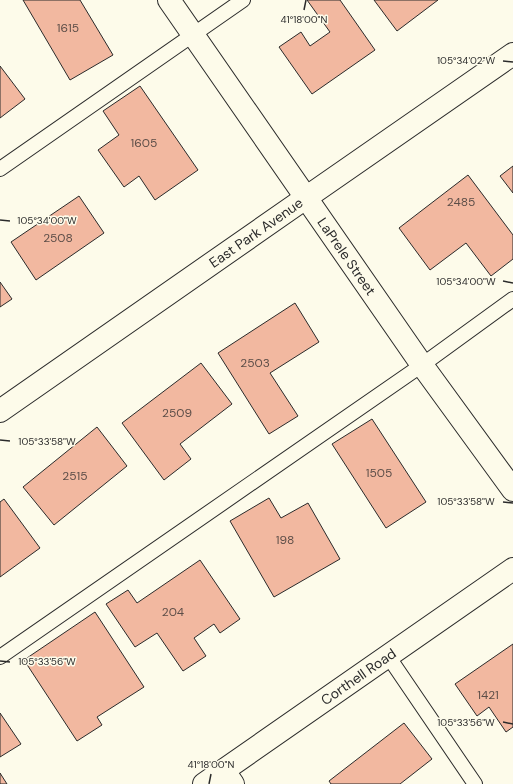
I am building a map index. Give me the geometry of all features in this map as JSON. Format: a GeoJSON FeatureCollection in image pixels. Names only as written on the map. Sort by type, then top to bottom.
{"type":"FeatureCollection","features":[{"type":"Feature","properties":{"kind":"street","name":"LaPrele Street"},"geometry":{"type":"LineString","coordinates":[[169,0],[422,365],[513,490]]}},
{"type":"Feature","properties":{"kind":"street","name":"East Park Avenue"},"geometry":{"type":"LineString","coordinates":[[0,411],[513,54]]}},
{"type":"Feature","properties":{"kind":"street","name":"Corthell Road"},"geometry":{"type":"LineString","coordinates":[[204,784],[228,777],[388,656],[513,569]]}},
{"type":"Feature","properties":{"kind":"lane"},"geometry":{"type":"LineString","coordinates":[[0,169],[243,0]]}},
{"type":"Feature","properties":{"kind":"lane"},"geometry":{"type":"LineString","coordinates":[[0,657],[422,365],[513,299]]}},
{"type":"Feature","properties":{"kind":"lane"},"geometry":{"type":"LineString","coordinates":[[388,656],[475,784]]}},
{"type":"Feature","properties":{"kind":"building"},"geometry":{"type":"Polygon","coordinates":[[[23,0],[80,0],[113,55],[70,80],[23,0]]]}},
{"type":"Feature","properties":{"kind":"building"},"geometry":{"type":"Polygon","coordinates":[[[307,0],[340,0],[375,50],[312,94],[279,47],[301,32],[310,46],[330,32],[307,0]]]}},
{"type":"Feature","properties":{"kind":"building"},"geometry":{"type":"Polygon","coordinates":[[[374,0],[438,0],[397,31],[374,0]]]}},
{"type":"Feature","properties":{"kind":"building"},"geometry":{"type":"Polygon","coordinates":[[[0,66],[25,99],[0,118],[0,66]]]}},
{"type":"Feature","properties":{"kind":"building"},"geometry":{"type":"Polygon","coordinates":[[[140,86],[198,170],[155,200],[139,176],[124,187],[98,150],[119,135],[103,111],[140,86]]]}},
{"type":"Feature","properties":{"kind":"building"},"geometry":{"type":"Polygon","coordinates":[[[513,166],[513,193],[500,176],[513,166]]]}},
{"type":"Feature","properties":{"kind":"building"},"geometry":{"type":"Polygon","coordinates":[[[468,175],[513,235],[513,259],[491,276],[466,243],[430,270],[399,228],[468,175]]]}},
{"type":"Feature","properties":{"kind":"building"},"geometry":{"type":"Polygon","coordinates":[[[79,196],[104,233],[36,280],[11,242],[79,196]]]}},
{"type":"Feature","properties":{"kind":"building"},"geometry":{"type":"Polygon","coordinates":[[[0,282],[12,299],[0,307],[0,282]]]}},
{"type":"Feature","properties":{"kind":"building"},"geometry":{"type":"Polygon","coordinates":[[[295,303],[319,342],[270,373],[298,416],[269,434],[218,353],[295,303]]]}},
{"type":"Feature","properties":{"kind":"building"},"geometry":{"type":"Polygon","coordinates":[[[201,363],[232,404],[180,444],[191,459],[164,480],[122,423],[201,363]]]}},
{"type":"Feature","properties":{"kind":"building"},"geometry":{"type":"Polygon","coordinates":[[[372,419],[426,502],[386,528],[332,444],[372,419]]]}},
{"type":"Feature","properties":{"kind":"building"},"geometry":{"type":"Polygon","coordinates":[[[97,427],[127,466],[54,525],[23,487],[97,427]]]}},
{"type":"Feature","properties":{"kind":"building"},"geometry":{"type":"Polygon","coordinates":[[[269,498],[281,518],[308,503],[340,559],[274,597],[230,521],[269,498]]]}},
{"type":"Feature","properties":{"kind":"building"},"geometry":{"type":"Polygon","coordinates":[[[4,499],[40,548],[0,577],[0,502],[4,499]]]}},
{"type":"Feature","properties":{"kind":"building"},"geometry":{"type":"Polygon","coordinates":[[[200,560],[240,619],[220,633],[214,624],[194,638],[206,656],[183,671],[157,633],[135,647],[106,604],[128,590],[137,603],[200,560]]]}},
{"type":"Feature","properties":{"kind":"building"},"geometry":{"type":"Polygon","coordinates":[[[95,612],[144,687],[97,717],[102,725],[77,741],[24,660],[95,612]]]}},
{"type":"Feature","properties":{"kind":"building"},"geometry":{"type":"Polygon","coordinates":[[[513,644],[513,727],[506,732],[489,707],[477,716],[455,684],[513,644]]]}},
{"type":"Feature","properties":{"kind":"building"},"geometry":{"type":"Polygon","coordinates":[[[0,713],[21,744],[0,757],[0,713]]]}},
{"type":"Feature","properties":{"kind":"building"},"geometry":{"type":"Polygon","coordinates":[[[404,723],[432,759],[400,784],[331,784],[329,781],[404,723]]]}},
{"type":"Feature","properties":{"kind":"building"},"geometry":{"type":"Polygon","coordinates":[[[0,773],[7,784],[0,784],[0,773]]]}}]}
